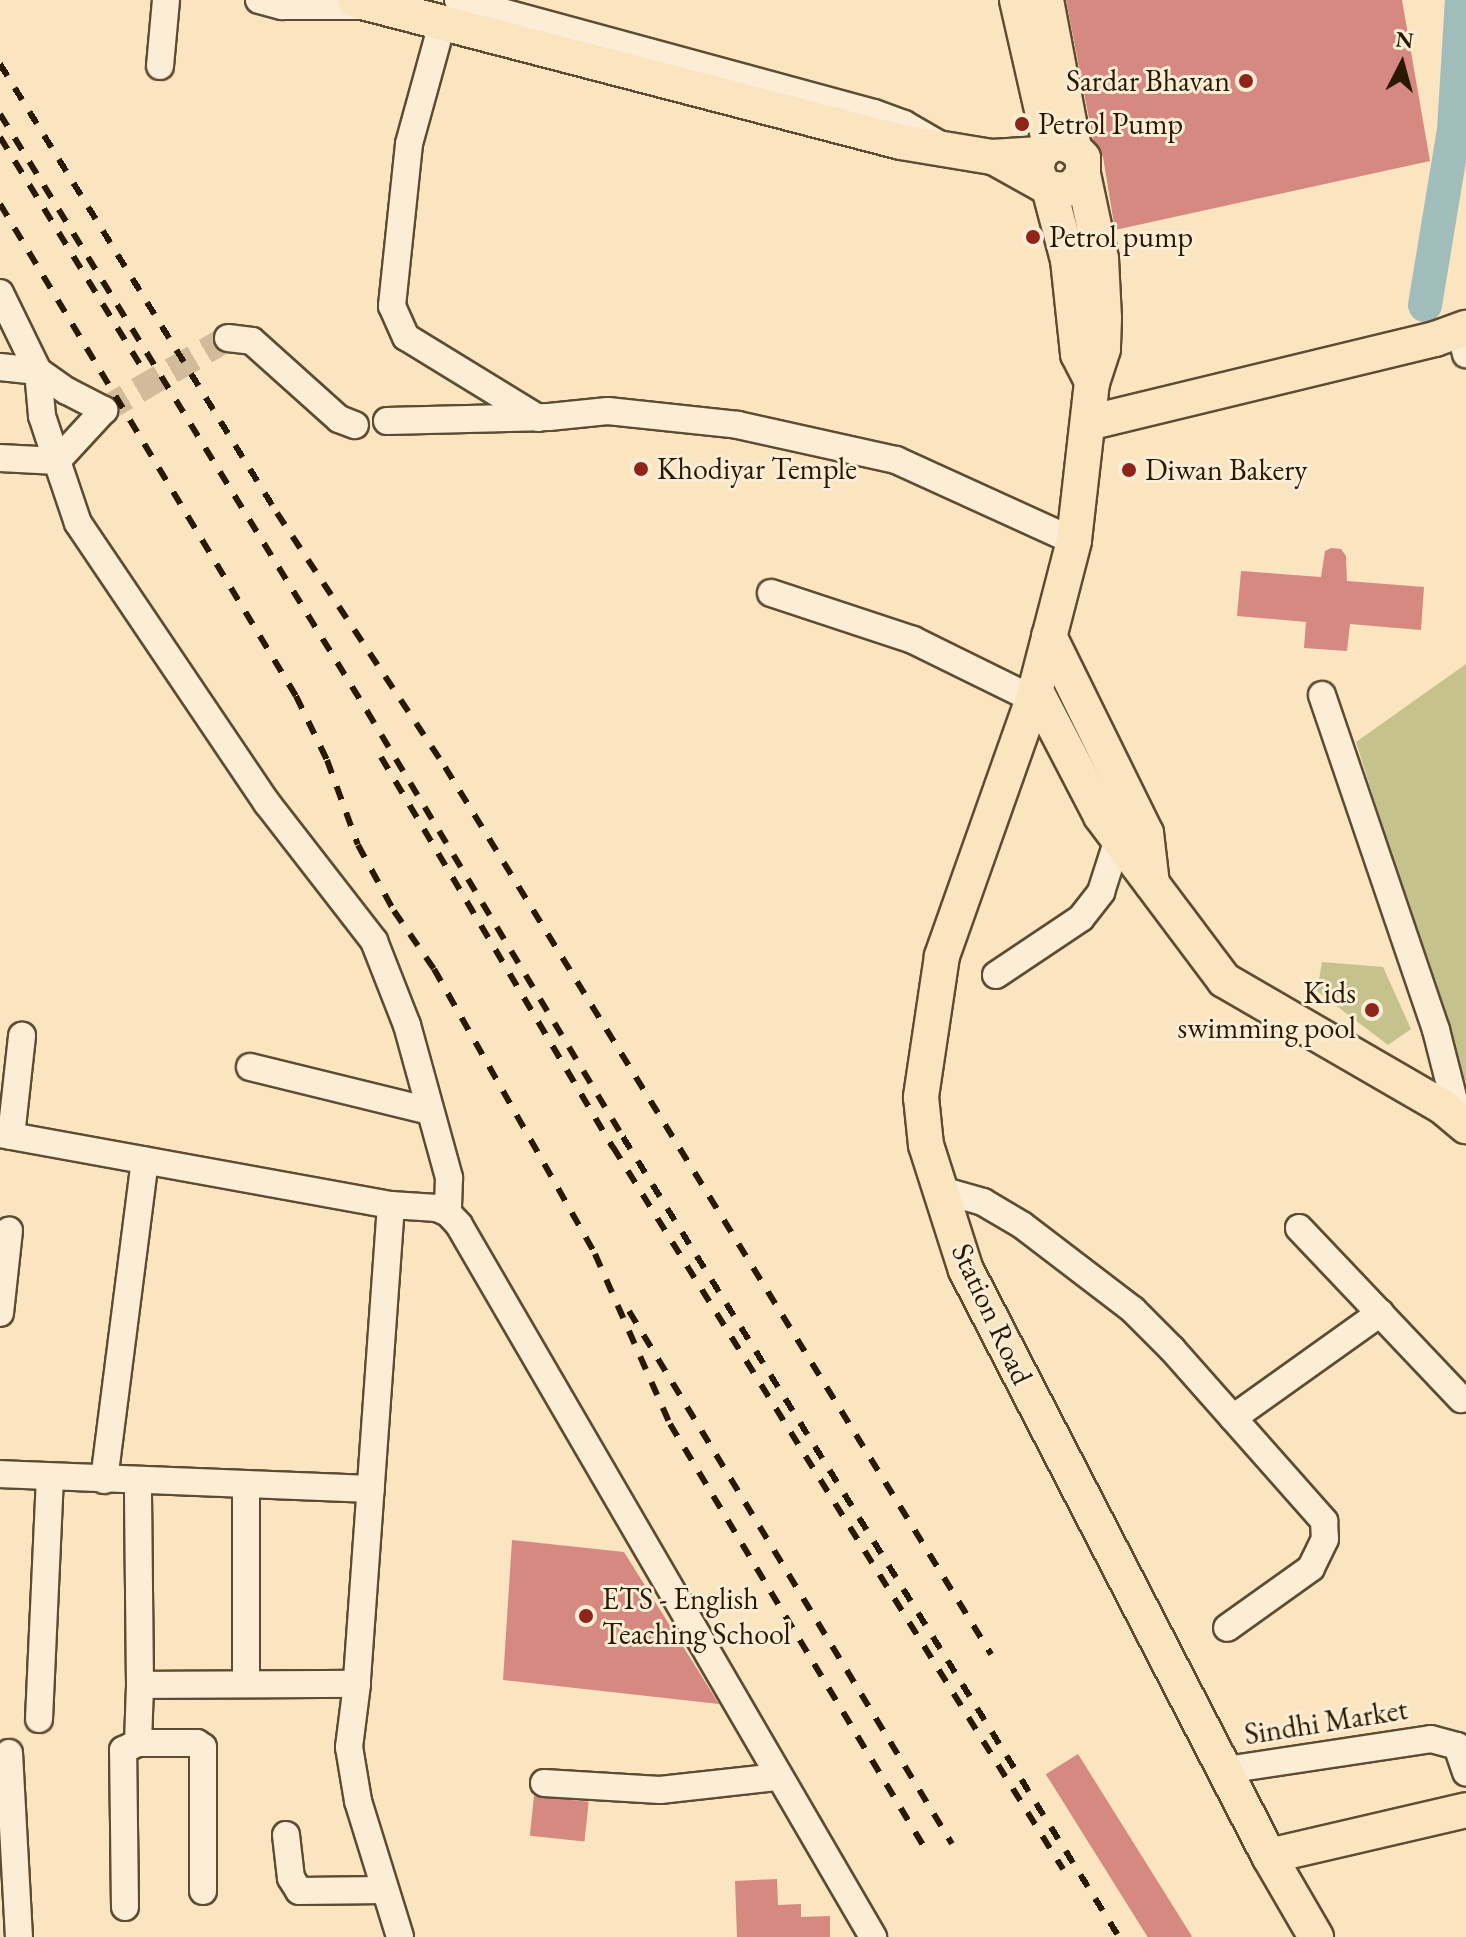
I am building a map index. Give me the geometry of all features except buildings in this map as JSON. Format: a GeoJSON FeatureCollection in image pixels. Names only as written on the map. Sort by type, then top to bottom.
{"type":"FeatureCollection","features":[{"type":"Feature","properties":{"kind":"main road"},"geometry":{"type":"LineString","coordinates":[[1017,0],[1056,165]]}},
{"type":"Feature","properties":{"kind":"main road"},"geometry":{"type":"LineString","coordinates":[[1046,0],[1056,165]]}},
{"type":"Feature","properties":{"kind":"main road"},"geometry":{"type":"LineString","coordinates":[[364,3],[450,12],[901,142],[1056,165]]}},
{"type":"Feature","properties":{"kind":"main road","name":"Station Road"},"geometry":{"type":"LineString","coordinates":[[1056,165],[1101,259],[1103,349],[1092,382],[1074,541],[1034,694],[942,956],[921,1097],[926,1145],[966,1270],[1269,1856],[1316,1937]]}},
{"type":"Feature","properties":{"kind":"main road"},"geometry":{"type":"LineString","coordinates":[[1088,423],[1464,338]]}},
{"type":"Feature","properties":{"kind":"main road"},"geometry":{"type":"LineString","coordinates":[[1049,636],[1146,833],[1152,884]]}},
{"type":"Feature","properties":{"kind":"main road"},"geometry":{"type":"LineString","coordinates":[[1034,694],[1101,816],[1224,980],[1443,1107],[1462,1123]]}},
{"type":"Feature","properties":{"kind":"main road"},"geometry":{"type":"LineString","coordinates":[[1269,1856],[1466,1810]]}},
{"type":"Feature","properties":{"kind":"street"},"geometry":{"type":"LineString","coordinates":[[160,66],[166,0]]}},
{"type":"Feature","properties":{"kind":"street"},"geometry":{"type":"LineString","coordinates":[[259,0],[282,6],[364,3]]}},
{"type":"Feature","properties":{"kind":"street"},"geometry":{"type":"LineString","coordinates":[[450,12],[409,144],[392,306],[406,337],[538,418]]}},
{"type":"Feature","properties":{"kind":"street"},"geometry":{"type":"LineString","coordinates":[[0,293],[38,371],[42,416],[78,523],[267,803],[374,941],[407,1025],[449,1178],[448,1213]]}},
{"type":"Feature","properties":{"kind":"street"},"geometry":{"type":"LineString","coordinates":[[228,338],[252,341],[339,419],[355,425]]}},
{"type":"Feature","properties":{"kind":"street"},"geometry":{"type":"LineString","coordinates":[[0,367],[38,371],[67,391],[104,410],[57,461]]}},
{"type":"Feature","properties":{"kind":"street"},"geometry":{"type":"LineString","coordinates":[[387,421],[538,418],[608,411],[738,425],[896,460],[1074,541]]}},
{"type":"Feature","properties":{"kind":"street"},"geometry":{"type":"LineString","coordinates":[[0,458],[57,461]]}},
{"type":"Feature","properties":{"kind":"street"},"geometry":{"type":"LineString","coordinates":[[771,593],[913,640],[1034,694]]}},
{"type":"Feature","properties":{"kind":"street"},"geometry":{"type":"LineString","coordinates":[[1322,695],[1436,1030],[1462,1123]]}},
{"type":"Feature","properties":{"kind":"street"},"geometry":{"type":"LineString","coordinates":[[996,975],[1081,918],[1101,892],[1118,839]]}},
{"type":"Feature","properties":{"kind":"street"},"geometry":{"type":"LineString","coordinates":[[22,1036],[5,1135],[391,1205],[437,1208],[448,1213],[459,1225],[873,1937]]}},
{"type":"Feature","properties":{"kind":"street"},"geometry":{"type":"LineString","coordinates":[[250,1067],[429,1111]]}},
{"type":"Feature","properties":{"kind":"street"},"geometry":{"type":"LineString","coordinates":[[104,1480],[145,1161]]}},
{"type":"Feature","properties":{"kind":"street"},"geometry":{"type":"LineString","coordinates":[[941,1190],[983,1202],[1022,1225],[1133,1310],[1324,1521],[1326,1530],[1320,1555],[1311,1568],[1227,1628]]}},
{"type":"Feature","properties":{"kind":"street"},"geometry":{"type":"LineString","coordinates":[[391,1205],[357,1684],[349,1747],[352,1769],[400,1937]]}},
{"type":"Feature","properties":{"kind":"street"},"geometry":{"type":"LineString","coordinates":[[1299,1228],[1461,1399]]}},
{"type":"Feature","properties":{"kind":"street"},"geometry":{"type":"LineString","coordinates":[[0,1313],[9,1230]]}},
{"type":"Feature","properties":{"kind":"street"},"geometry":{"type":"LineString","coordinates":[[1233,1418],[1380,1313]]}},
{"type":"Feature","properties":{"kind":"street"},"geometry":{"type":"LineString","coordinates":[[0,1474],[371,1489]]}},
{"type":"Feature","properties":{"kind":"street"},"geometry":{"type":"LineString","coordinates":[[39,1719],[50,1477]]}},
{"type":"Feature","properties":{"kind":"street"},"geometry":{"type":"LineString","coordinates":[[138,1481],[138,1743]]}},
{"type":"Feature","properties":{"kind":"street"},"geometry":{"type":"LineString","coordinates":[[246,1484],[246,1683]]}},
{"type":"Feature","properties":{"kind":"street"},"geometry":{"type":"LineString","coordinates":[[140,1685],[357,1684]]}},
{"type":"Feature","properties":{"kind":"street","name":"Sindhi Market"},"geometry":{"type":"LineString","coordinates":[[1226,1770],[1431,1739],[1457,1746],[1466,1772]]}},
{"type":"Feature","properties":{"kind":"street"},"geometry":{"type":"LineString","coordinates":[[125,1907],[123,1750],[138,1743],[197,1743],[203,1747],[203,1891]]}},
{"type":"Feature","properties":{"kind":"street"},"geometry":{"type":"LineString","coordinates":[[9,1753],[19,1937]]}},
{"type":"Feature","properties":{"kind":"street"},"geometry":{"type":"LineString","coordinates":[[544,1783],[660,1790],[778,1777]]}},
{"type":"Feature","properties":{"kind":"street"},"geometry":{"type":"LineString","coordinates":[[286,1835],[291,1878],[299,1891],[385,1890]]}},
{"type":"Feature","properties":{"kind":"shaded area"},"geometry":{"type":"Polygon","coordinates":[[[1466,664],[1466,1081],[1460,1073],[1356,742],[1466,664]]]}},
{"type":"Feature","properties":{"kind":"shaded area","name":"Kids swimming pool"},"geometry":{"type":"Polygon","coordinates":[[[1322,962],[1383,967],[1411,1029],[1388,1045],[1317,991],[1322,962]]]}},
{"type":"Feature","properties":{"kind":"waterway"},"geometry":{"type":"LineString","coordinates":[[1425,305],[1454,130],[1462,0]]}},
{"type":"Feature","properties":{"kind":"waterway"},"geometry":{"type":"LineString","coordinates":[[1460,40],[1466,40]]}},
{"type":"Feature","properties":{"kind":"tunnel"},"geometry":{"type":"LineString","coordinates":[[104,410],[228,338]]}},
{"type":"Feature","properties":{"kind":"railway"},"geometry":{"type":"LineString","coordinates":[[0,64],[277,513],[445,767],[991,1654]]}},
{"type":"Feature","properties":{"kind":"railway"},"geometry":{"type":"LineString","coordinates":[[0,114],[367,711],[623,1137],[1119,1937]]}},
{"type":"Feature","properties":{"kind":"railway"},"geometry":{"type":"LineString","coordinates":[[0,137],[143,369]]}},
{"type":"Feature","properties":{"kind":"railway"},"geometry":{"type":"LineString","coordinates":[[0,204],[296,696],[327,760],[358,845],[394,911],[434,969],[595,1254],[670,1424],[924,1846]]}},
{"type":"Feature","properties":{"kind":"railway"},"geometry":{"type":"LineString","coordinates":[[381,757],[613,1147],[1063,1869]]}},
{"type":"Feature","properties":{"kind":"railway"},"geometry":{"type":"LineString","coordinates":[[629,1311],[952,1844]]}},
{"type":"Feature","properties":{"kind":"place","name":"Sardar Bhavan"},"geometry":{"type":"Point","coordinates":[1246,81]}},
{"type":"Feature","properties":{"kind":"place","name":"Petrol Pump"},"geometry":{"type":"Point","coordinates":[1022,124]}},
{"type":"Feature","properties":{"kind":"place","name":"Petrol pump"},"geometry":{"type":"Point","coordinates":[1033,237]}},
{"type":"Feature","properties":{"kind":"place","name":"Khodiyar Temple"},"geometry":{"type":"Point","coordinates":[641,469]}},
{"type":"Feature","properties":{"kind":"place","name":"Diwan Bakery"},"geometry":{"type":"Point","coordinates":[1129,470]}},
{"type":"Feature","properties":{"kind":"place","name":"Kids swimming pool"},"geometry":{"type":"Point","coordinates":[1372,1010]}},
{"type":"Feature","properties":{"kind":"place","name":"ETS - English Teaching School"},"geometry":{"type":"Point","coordinates":[586,1616]}}]}
